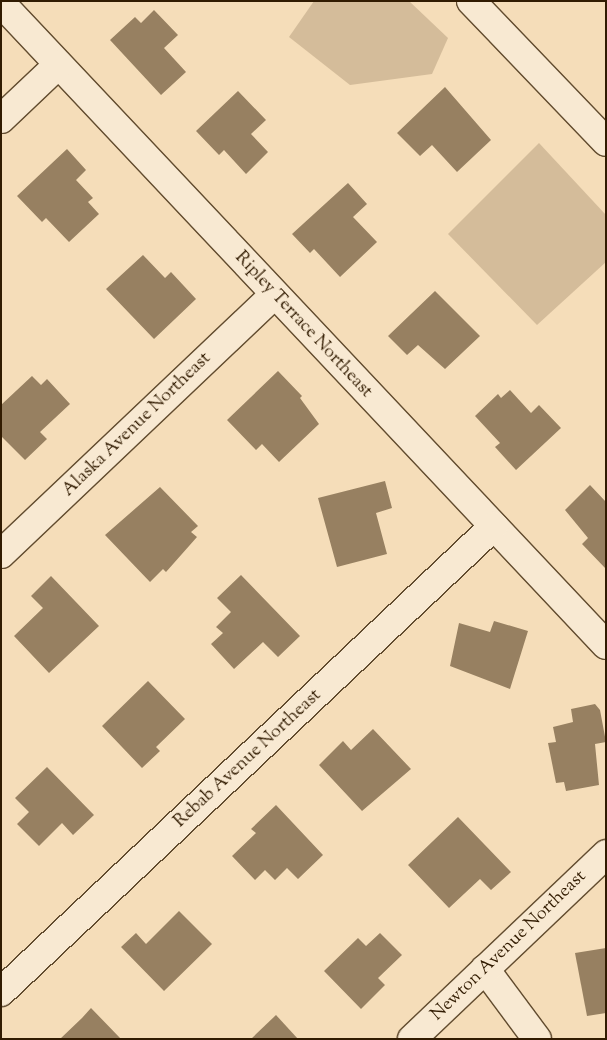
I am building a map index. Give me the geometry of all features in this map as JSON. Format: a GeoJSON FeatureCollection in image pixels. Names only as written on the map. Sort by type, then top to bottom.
{"type":"FeatureCollection","features":[{"type":"Feature","properties":{"kind":"street"},"geometry":{"type":"LineString","coordinates":[[471,1],[606,142]]}},
{"type":"Feature","properties":{"kind":"street","name":"Ripley Terrace Northeast"},"geometry":{"type":"LineString","coordinates":[[1,3],[274,295],[606,644]]}},
{"type":"Feature","properties":{"kind":"street"},"geometry":{"type":"LineString","coordinates":[[1,119],[58,65]]}},
{"type":"Feature","properties":{"kind":"street","name":"Alaska Avenue Northeast"},"geometry":{"type":"LineString","coordinates":[[1,554],[274,295]]}},
{"type":"Feature","properties":{"kind":"street","name":"Rebab Avenue Northeast"},"geometry":{"type":"LineString","coordinates":[[1,992],[494,526]]}},
{"type":"Feature","properties":{"kind":"street","name":"Newton Avenue Northeast"},"geometry":{"type":"LineString","coordinates":[[412,1039],[606,854]]}},
{"type":"Feature","properties":{"kind":"street"},"geometry":{"type":"LineString","coordinates":[[485,969],[537,1039]]}},
{"type":"Feature","properties":{"kind":"shaded area"},"geometry":{"type":"Polygon","coordinates":[[[314,1],[409,1],[448,38],[432,74],[350,85],[289,37],[314,1]]]}},
{"type":"Feature","properties":{"kind":"shaded area"},"geometry":{"type":"Polygon","coordinates":[[[539,143],[606,215],[606,262],[537,325],[448,234],[539,143]]]}},
{"type":"Feature","properties":{"kind":"building"},"geometry":{"type":"Polygon","coordinates":[[[154,10],[178,35],[164,48],[186,72],[161,95],[110,40],[135,17],[141,23],[154,10]]]}},
{"type":"Feature","properties":{"kind":"building"},"geometry":{"type":"Polygon","coordinates":[[[445,87],[491,140],[457,172],[432,145],[420,156],[397,133],[445,87]]]}},
{"type":"Feature","properties":{"kind":"building"},"geometry":{"type":"Polygon","coordinates":[[[238,91],[266,120],[251,134],[268,152],[246,174],[224,150],[219,155],[196,131],[238,91]]]}},
{"type":"Feature","properties":{"kind":"building"},"geometry":{"type":"Polygon","coordinates":[[[67,149],[86,170],[76,180],[93,198],[88,202],[99,214],[69,242],[46,218],[42,222],[17,196],[67,149]]]}},
{"type":"Feature","properties":{"kind":"building"},"geometry":{"type":"Polygon","coordinates":[[[348,183],[367,204],[353,217],[377,242],[340,277],[314,249],[310,253],[292,234],[348,183]]]}},
{"type":"Feature","properties":{"kind":"building"},"geometry":{"type":"Polygon","coordinates":[[[143,255],[165,278],[171,272],[196,299],[154,339],[106,289],[143,255]]]}},
{"type":"Feature","properties":{"kind":"building"},"geometry":{"type":"Polygon","coordinates":[[[435,291],[480,336],[445,369],[418,345],[407,355],[388,336],[435,291]]]}},
{"type":"Feature","properties":{"kind":"building"},"geometry":{"type":"Polygon","coordinates":[[[278,371],[302,396],[300,398],[319,424],[279,462],[262,444],[256,450],[227,420],[278,371]]]}},
{"type":"Feature","properties":{"kind":"building"},"geometry":{"type":"Polygon","coordinates":[[[32,376],[41,385],[47,379],[70,404],[40,432],[47,439],[25,460],[1,436],[1,405],[32,376]]]}},
{"type":"Feature","properties":{"kind":"building"},"geometry":{"type":"Polygon","coordinates":[[[510,390],[531,413],[539,405],[561,428],[516,470],[495,447],[500,443],[475,416],[498,394],[501,398],[510,390]]]}},
{"type":"Feature","properties":{"kind":"building"},"geometry":{"type":"Polygon","coordinates":[[[385,481],[392,508],[376,513],[387,554],[337,567],[318,498],[385,481]]]}},
{"type":"Feature","properties":{"kind":"building"},"geometry":{"type":"Polygon","coordinates":[[[590,485],[606,502],[606,569],[582,544],[588,538],[565,510],[590,485]]]}},
{"type":"Feature","properties":{"kind":"building"},"geometry":{"type":"Polygon","coordinates":[[[160,487],[198,526],[191,532],[197,537],[166,572],[163,569],[150,582],[105,535],[160,487]]]}},
{"type":"Feature","properties":{"kind":"building"},"geometry":{"type":"Polygon","coordinates":[[[241,575],[300,636],[278,657],[263,642],[234,669],[211,644],[223,633],[216,627],[231,612],[217,598],[241,575]]]}},
{"type":"Feature","properties":{"kind":"building"},"geometry":{"type":"Polygon","coordinates":[[[51,576],[99,626],[49,673],[14,636],[43,608],[31,596],[51,576]]]}},
{"type":"Feature","properties":{"kind":"building"},"geometry":{"type":"Polygon","coordinates":[[[494,621],[528,631],[510,689],[450,666],[459,623],[490,632],[494,621]]]}},
{"type":"Feature","properties":{"kind":"building"},"geometry":{"type":"Polygon","coordinates":[[[148,681],[185,719],[156,747],[160,751],[142,768],[102,726],[148,681]]]}},
{"type":"Feature","properties":{"kind":"building"},"geometry":{"type":"Polygon","coordinates":[[[595,704],[600,710],[606,742],[595,744],[599,785],[566,791],[564,782],[556,783],[548,743],[556,742],[553,727],[573,722],[571,709],[595,704]]]}},
{"type":"Feature","properties":{"kind":"building"},"geometry":{"type":"Polygon","coordinates":[[[373,729],[411,769],[362,811],[319,765],[343,741],[351,750],[373,729]]]}},
{"type":"Feature","properties":{"kind":"building"},"geometry":{"type":"Polygon","coordinates":[[[47,767],[94,815],[73,835],[62,823],[39,846],[17,824],[29,812],[15,798],[47,767]]]}},
{"type":"Feature","properties":{"kind":"building"},"geometry":{"type":"Polygon","coordinates":[[[276,805],[323,855],[298,879],[287,868],[275,880],[265,870],[255,880],[232,856],[256,833],[251,829],[276,805]]]}},
{"type":"Feature","properties":{"kind":"building"},"geometry":{"type":"Polygon","coordinates":[[[458,817],[511,872],[491,890],[480,879],[449,908],[408,865],[458,817]]]}},
{"type":"Feature","properties":{"kind":"building"},"geometry":{"type":"Polygon","coordinates":[[[179,911],[212,944],[164,991],[121,947],[136,933],[146,944],[179,911]]]}},
{"type":"Feature","properties":{"kind":"building"},"geometry":{"type":"Polygon","coordinates":[[[380,933],[402,955],[378,978],[385,985],[361,1009],[324,971],[358,938],[366,946],[380,933]]]}},
{"type":"Feature","properties":{"kind":"building"},"geometry":{"type":"Polygon","coordinates":[[[606,948],[606,1013],[587,1016],[575,953],[606,948]]]}},
{"type":"Feature","properties":{"kind":"building"},"geometry":{"type":"Polygon","coordinates":[[[91,1008],[121,1039],[60,1039],[82,1018],[91,1008]]]}},
{"type":"Feature","properties":{"kind":"building"},"geometry":{"type":"Polygon","coordinates":[[[276,1015],[298,1039],[251,1039],[276,1015]]]}}]}
